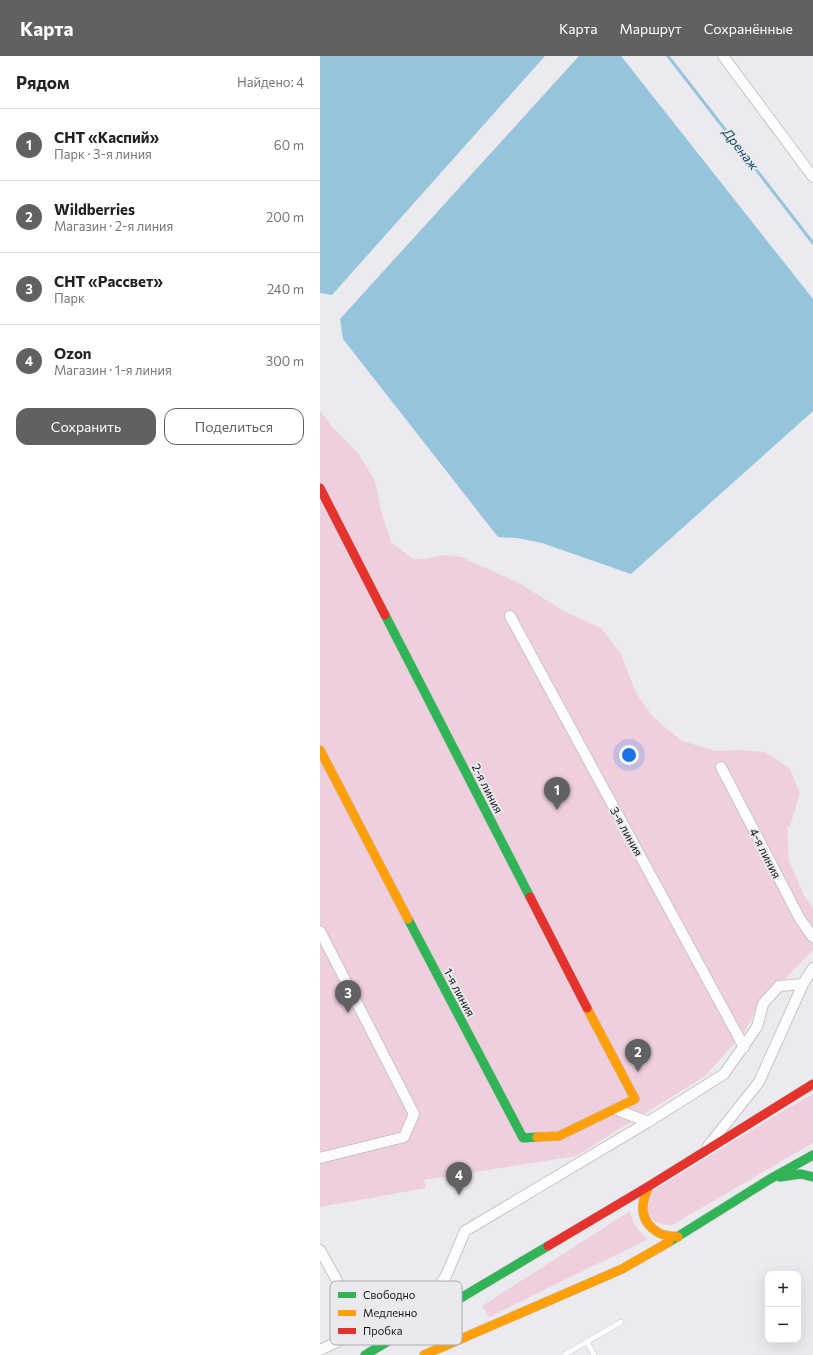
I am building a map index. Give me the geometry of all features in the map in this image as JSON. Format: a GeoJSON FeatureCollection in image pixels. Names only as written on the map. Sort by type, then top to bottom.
{"type":"FeatureCollection","features":[{"type":"Feature","properties":{"kind":"street"},"geometry":{"type":"LineString","coordinates":[[723,56],[813,177]]}},
{"type":"Feature","properties":{"kind":"street","name":"2-я линия"},"geometry":{"type":"LineString","coordinates":[[320,488],[635,1099]]}},
{"type":"Feature","properties":{"kind":"street","name":"3-я линия"},"geometry":{"type":"LineString","coordinates":[[510,616],[744,1047]]}},
{"type":"Feature","properties":{"kind":"street","name":"1-я линия"},"geometry":{"type":"LineString","coordinates":[[320,750],[523,1138],[559,1136],[635,1099]]}},
{"type":"Feature","properties":{"kind":"street","name":"4-я линия"},"geometry":{"type":"LineString","coordinates":[[721,767],[800,919],[813,937]]}},
{"type":"Feature","properties":{"kind":"street"},"geometry":{"type":"LineString","coordinates":[[320,931],[414,1114],[404,1137],[320,1158]]}},
{"type":"Feature","properties":{"kind":"street"},"geometry":{"type":"LineString","coordinates":[[442,1281],[446,1276],[465,1231],[648,1122],[724,1074],[757,1027],[763,1004],[779,986],[810,976]]}},
{"type":"Feature","properties":{"kind":"street"},"geometry":{"type":"LineString","coordinates":[[702,1153],[759,1082],[810,976]]}},
{"type":"Feature","properties":{"kind":"street"},"geometry":{"type":"LineString","coordinates":[[462,1297],[649,1186],[813,1084]]}},
{"type":"Feature","properties":{"kind":"street"},"geometry":{"type":"LineString","coordinates":[[615,1109],[648,1122]]}},
{"type":"Feature","properties":{"kind":"street"},"geometry":{"type":"LineString","coordinates":[[462,1338],[622,1269],[813,1154]]}},
{"type":"Feature","properties":{"kind":"street"},"geometry":{"type":"LineString","coordinates":[[770,1179],[801,1174],[813,1177]]}},
{"type":"Feature","properties":{"kind":"street"},"geometry":{"type":"LineString","coordinates":[[649,1186],[643,1199],[642,1210],[647,1223],[660,1234],[678,1236]]}},
{"type":"Feature","properties":{"kind":"street"},"geometry":{"type":"LineString","coordinates":[[320,1250],[337,1281]]}},
{"type":"Feature","properties":{"kind":"street"},"geometry":{"type":"LineString","coordinates":[[320,1350],[331,1345]]}},
{"type":"Feature","properties":{"kind":"street"},"geometry":{"type":"LineString","coordinates":[[365,1355],[382,1345]]}},
{"type":"Feature","properties":{"kind":"street"},"geometry":{"type":"LineString","coordinates":[[424,1355],[447,1345]]}},
{"type":"Feature","properties":{"kind":"lane"},"geometry":{"type":"LineString","coordinates":[[564,1355],[621,1322]]}},
{"type":"Feature","properties":{"kind":"lane"},"geometry":{"type":"LineString","coordinates":[[587,1342],[594,1355]]}},
{"type":"Feature","properties":{"kind":"shaded area"},"geometry":{"type":"Polygon","coordinates":[[[320,411],[333,428],[358,453],[375,481],[381,511],[391,542],[413,559],[426,559],[443,555],[461,557],[521,584],[563,611],[601,628],[621,654],[636,693],[654,718],[682,741],[716,751],[741,750],[765,752],[790,769],[800,793],[790,826],[787,827],[789,861],[805,897],[813,908],[813,950],[758,1006],[745,1031],[705,1076],[576,1156],[424,1180],[426,1188],[320,1207],[320,411]]]}},
{"type":"Feature","properties":{"kind":"shaded area"},"geometry":{"type":"Polygon","coordinates":[[[813,1094],[813,1143],[672,1225],[658,1223],[647,1213],[651,1192],[813,1094]]]}},
{"type":"Feature","properties":{"kind":"shaded area"},"geometry":{"type":"Polygon","coordinates":[[[630,1211],[636,1227],[648,1239],[489,1317],[482,1306],[630,1211]]]}},
{"type":"Feature","properties":{"kind":"water"},"geometry":{"type":"Polygon","coordinates":[[[320,56],[545,56],[332,295],[320,293],[320,56]]]}},
{"type":"Feature","properties":{"kind":"water"},"geometry":{"type":"Polygon","coordinates":[[[579,56],[621,56],[813,299],[813,411],[631,574],[542,543],[517,538],[498,537],[343,339],[340,319],[579,56]]]}},
{"type":"Feature","properties":{"kind":"waterway","name":"Дренаж"},"geometry":{"type":"LineString","coordinates":[[668,56],[813,243]]}},
{"type":"Feature","properties":{"kind":"traffic: fast"},"geometry":{"type":"LineString","coordinates":[[385,615],[530,897]]}},
{"type":"Feature","properties":{"kind":"traffic: fast"},"geometry":{"type":"LineString","coordinates":[[408,919],[523,1138],[537,1137]]}},
{"type":"Feature","properties":{"kind":"traffic: fast"},"geometry":{"type":"LineString","coordinates":[[669,1242],[770,1179],[813,1155]]}},
{"type":"Feature","properties":{"kind":"traffic: fast"},"geometry":{"type":"LineString","coordinates":[[780,1177],[801,1174],[813,1177]]}},
{"type":"Feature","properties":{"kind":"traffic: fast"},"geometry":{"type":"LineString","coordinates":[[462,1297],[548,1246]]}},
{"type":"Feature","properties":{"kind":"traffic: fast"},"geometry":{"type":"LineString","coordinates":[[365,1355],[382,1345]]}},
{"type":"Feature","properties":{"kind":"traffic: slow"},"geometry":{"type":"LineString","coordinates":[[320,750],[408,919]]}},
{"type":"Feature","properties":{"kind":"traffic: slow"},"geometry":{"type":"LineString","coordinates":[[537,1137],[559,1136],[635,1099],[587,1008]]}},
{"type":"Feature","properties":{"kind":"traffic: slow"},"geometry":{"type":"LineString","coordinates":[[649,1186],[643,1206],[645,1218],[652,1228],[661,1234],[678,1237]]}},
{"type":"Feature","properties":{"kind":"traffic: slow"},"geometry":{"type":"LineString","coordinates":[[462,1338],[622,1269],[669,1242]]}},
{"type":"Feature","properties":{"kind":"traffic: slow"},"geometry":{"type":"LineString","coordinates":[[424,1355],[447,1345]]}},
{"type":"Feature","properties":{"kind":"traffic: jam"},"geometry":{"type":"LineString","coordinates":[[320,488],[385,615]]}},
{"type":"Feature","properties":{"kind":"traffic: jam"},"geometry":{"type":"LineString","coordinates":[[530,897],[587,1008]]}},
{"type":"Feature","properties":{"kind":"traffic: jam"},"geometry":{"type":"LineString","coordinates":[[548,1246],[649,1186],[813,1084]]}},
{"type":"Feature","properties":{"kind":"place","name":"СНТ «Каспий»"},"geometry":{"type":"Point","coordinates":[557,810]}},
{"type":"Feature","properties":{"kind":"place","name":"СНТ «Рассвет»"},"geometry":{"type":"Point","coordinates":[348,1013]}},
{"type":"Feature","properties":{"kind":"place","name":"Wildberries"},"geometry":{"type":"Point","coordinates":[638,1072]}},
{"type":"Feature","properties":{"kind":"place","name":"Ozon"},"geometry":{"type":"Point","coordinates":[459,1195]}}]}
